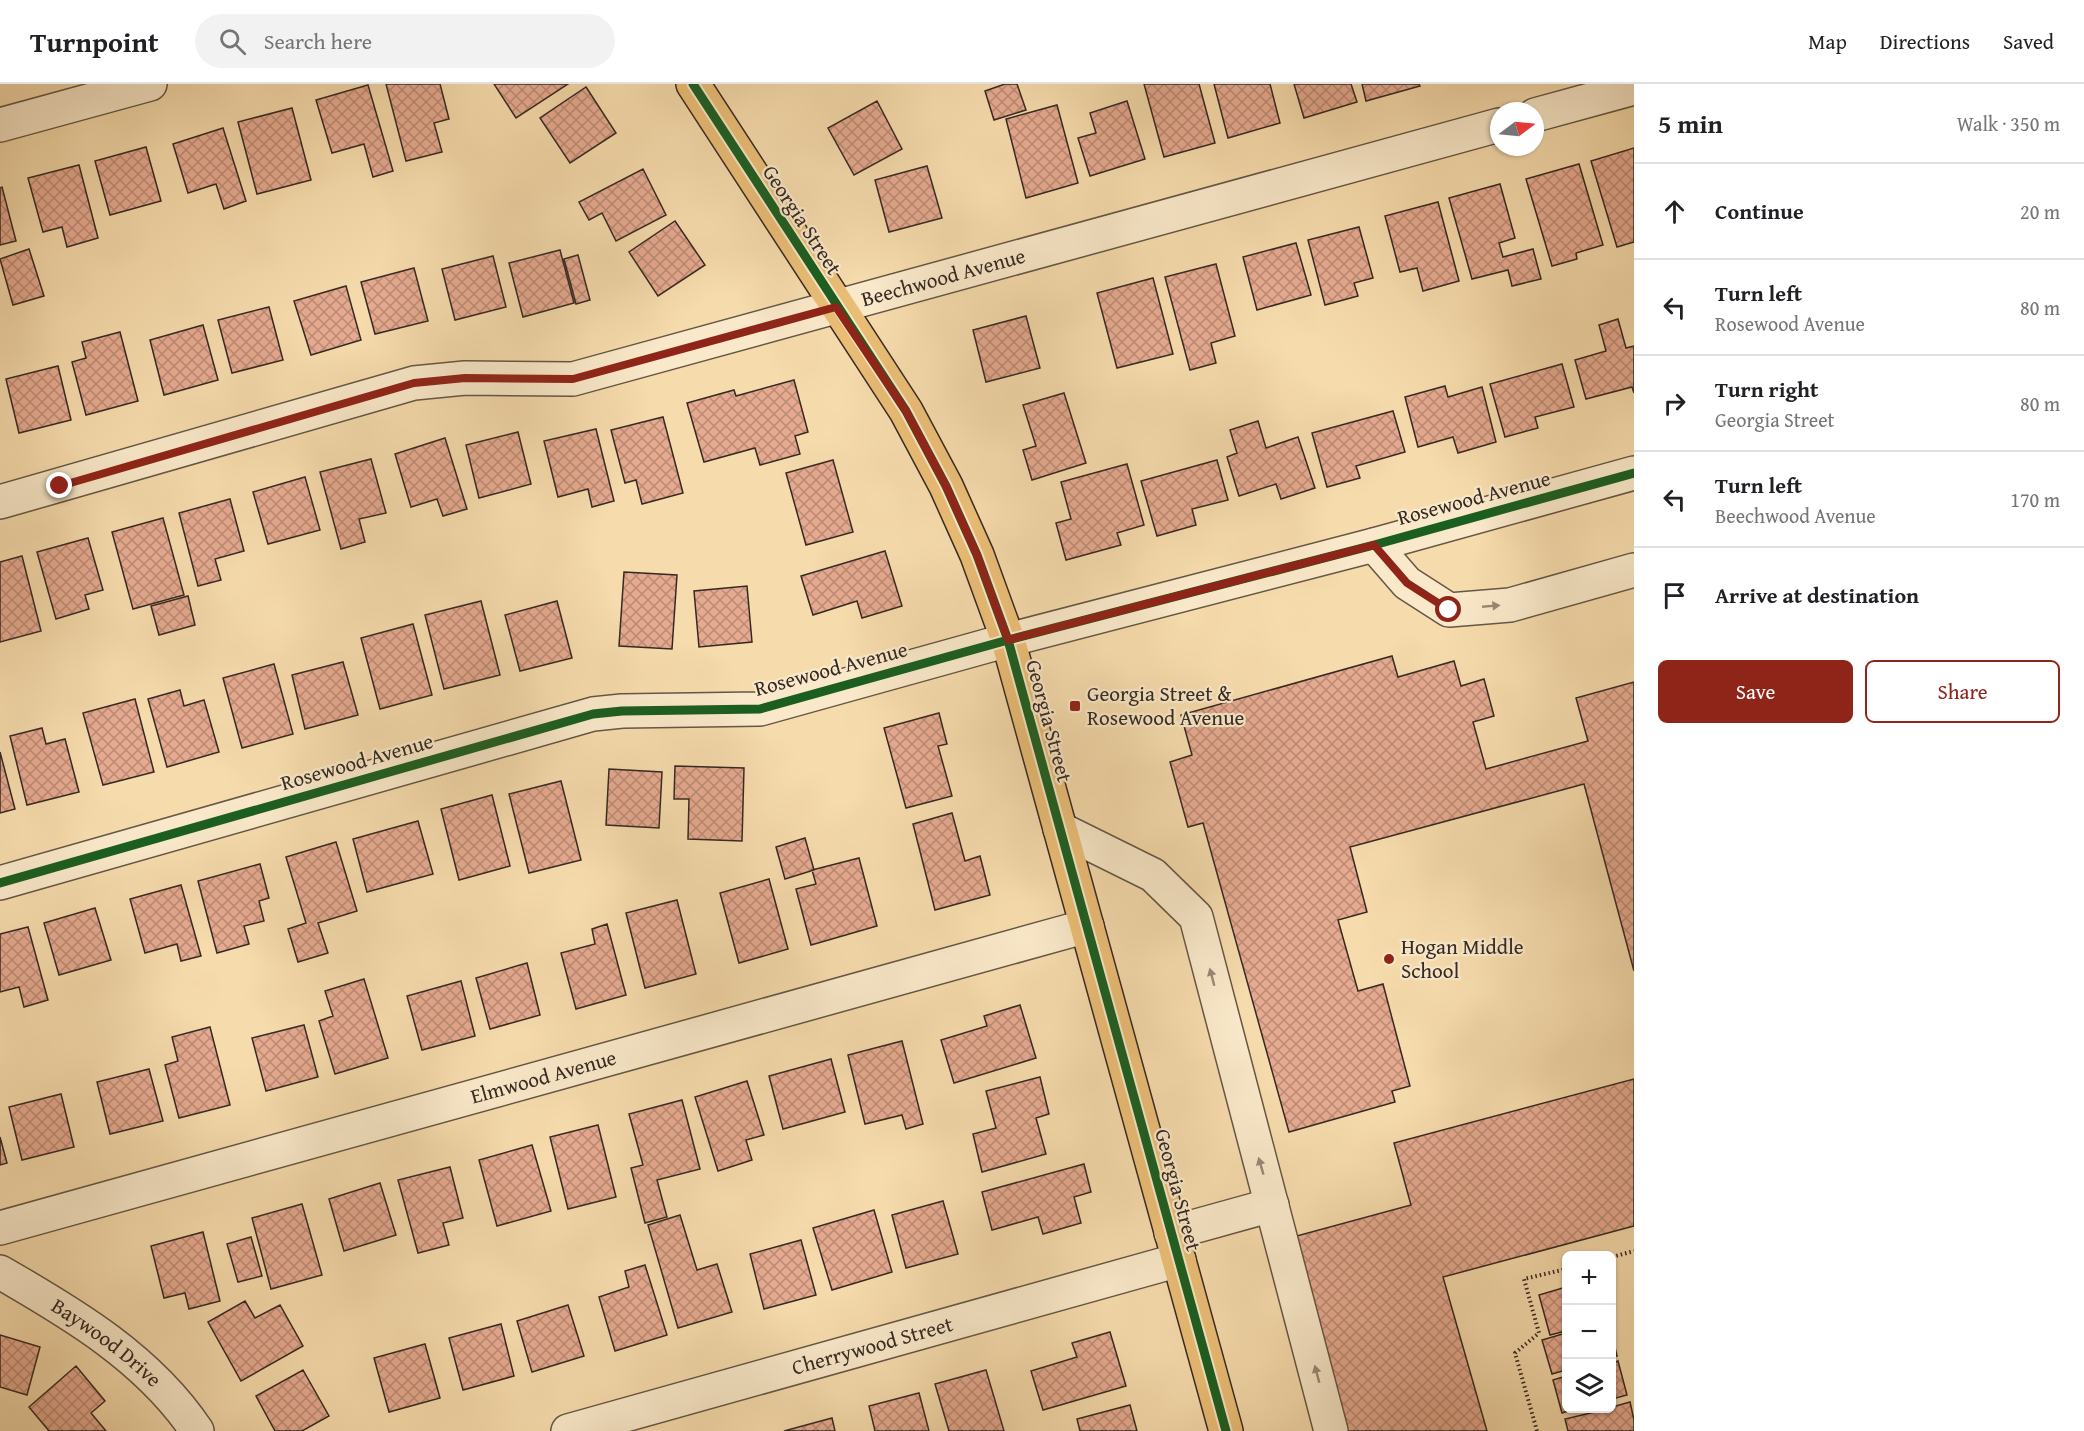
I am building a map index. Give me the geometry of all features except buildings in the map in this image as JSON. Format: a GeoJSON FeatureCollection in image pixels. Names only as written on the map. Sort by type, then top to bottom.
{"type":"FeatureCollection","features":[{"type":"Feature","properties":{"kind":"main road","name":"Georgia Street"},"geometry":{"type":"LineString","coordinates":[[693,84],[836,307],[906,411],[946,486],[977,555],[1008,640],[1226,1431]]}},
{"type":"Feature","properties":{"kind":"street"},"geometry":{"type":"LineString","coordinates":[[0,125],[150,84]]}},
{"type":"Feature","properties":{"kind":"street"},"geometry":{"type":"LineString","coordinates":[[1544,113],[1634,88]]}},
{"type":"Feature","properties":{"kind":"street","name":"Beechwood Avenue"},"geometry":{"type":"LineString","coordinates":[[0,502],[414,383],[465,378],[573,379],[1490,127]]}},
{"type":"Feature","properties":{"kind":"street","name":"Rosewood Avenue"},"geometry":{"type":"LineString","coordinates":[[0,883],[593,714],[622,711],[760,709],[1008,640],[1374,545],[1634,473]]}},
{"type":"Feature","properties":{"kind":"street"},"geometry":{"type":"LineString","coordinates":[[1374,545],[1407,583],[1449,610],[1510,605],[1634,570]]}},
{"type":"Feature","properties":{"kind":"street"},"geometry":{"type":"LineString","coordinates":[[1060,829],[1153,875],[1196,917],[1332,1431]]}},
{"type":"Feature","properties":{"kind":"street","name":"Elmwood Avenue"},"geometry":{"type":"LineString","coordinates":[[0,1228],[1087,926]]}},
{"type":"Feature","properties":{"kind":"street","name":"Cherrywood Street"},"geometry":{"type":"LineString","coordinates":[[568,1431],[1175,1246],[1272,1205]]}},
{"type":"Feature","properties":{"kind":"street","name":"Baywood Drive"},"geometry":{"type":"LineString","coordinates":[[0,1272],[96,1332],[147,1371],[187,1416],[197,1431]]}},
{"type":"Feature","properties":{"kind":"path"},"geometry":{"type":"LineString","coordinates":[[1616,1256],[1634,1251]]}},
{"type":"Feature","properties":{"kind":"path"},"geometry":{"type":"LineString","coordinates":[[1537,1431],[1515,1353],[1539,1333],[1524,1280],[1562,1270]]}},
{"type":"Feature","properties":{"kind":"cycle path"},"geometry":{"type":"LineString","coordinates":[[693,84],[906,411],[946,486],[977,555],[1008,640],[1226,1431]]}},
{"type":"Feature","properties":{"kind":"cycle path"},"geometry":{"type":"LineString","coordinates":[[0,883],[593,714],[622,711],[760,709],[1008,640],[1374,545],[1634,473]]}},
{"type":"Feature","properties":{"kind":"place","name":"Georgia Street & Rosewood Avenue"},"geometry":{"type":"Point","coordinates":[1075,706]}},
{"type":"Feature","properties":{"kind":"place","name":"Hogan Middle School"},"geometry":{"type":"Point","coordinates":[1389,959]}},
{"type":"Feature","properties":{"kind":"route"},"geometry":{"type":"LineString","coordinates":[[60,486],[414,383],[465,378],[573,379],[836,307],[906,411],[946,486],[977,555],[1008,640],[1374,545],[1407,583],[1449,610]]}}]}
